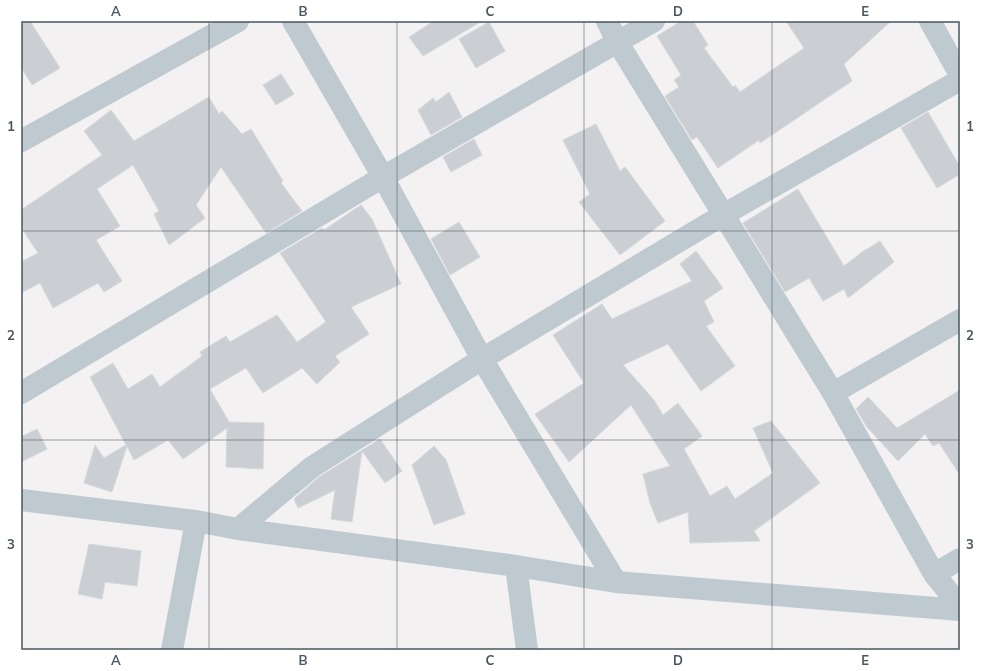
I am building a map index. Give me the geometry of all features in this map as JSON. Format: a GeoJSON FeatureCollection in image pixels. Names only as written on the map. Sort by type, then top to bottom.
{"type":"FeatureCollection","features":[{"type":"Feature","properties":{"kind":"street"},"geometry":{"type":"LineString","coordinates":[[21,141],[238,21]]}},
{"type":"Feature","properties":{"kind":"street"},"geometry":{"type":"LineString","coordinates":[[293,21],[383,177],[482,359],[616,582]]}},
{"type":"Feature","properties":{"kind":"street"},"geometry":{"type":"LineString","coordinates":[[607,21],[618,43],[834,393],[934,574],[960,606]]}},
{"type":"Feature","properties":{"kind":"street"},"geometry":{"type":"LineString","coordinates":[[21,393],[383,177],[654,21]]}},
{"type":"Feature","properties":{"kind":"street"},"geometry":{"type":"LineString","coordinates":[[930,21],[960,75]]}},
{"type":"Feature","properties":{"kind":"street"},"geometry":{"type":"LineString","coordinates":[[238,529],[312,467],[482,359],[723,214],[960,80]]}},
{"type":"Feature","properties":{"kind":"street"},"geometry":{"type":"LineString","coordinates":[[834,393],[960,320]]}},
{"type":"Feature","properties":{"kind":"street"},"geometry":{"type":"LineString","coordinates":[[21,500],[196,521],[238,529],[516,566],[616,582],[960,610]]}},
{"type":"Feature","properties":{"kind":"street"},"geometry":{"type":"LineString","coordinates":[[172,650],[196,521]]}},
{"type":"Feature","properties":{"kind":"street"},"geometry":{"type":"LineString","coordinates":[[934,574],[960,559]]}},
{"type":"Feature","properties":{"kind":"street"},"geometry":{"type":"LineString","coordinates":[[516,566],[527,650]]}},
{"type":"Feature","properties":{"kind":"building"},"geometry":{"type":"Polygon","coordinates":[[[21,21],[30,21],[60,68],[32,85],[21,67],[21,21]]]}},
{"type":"Feature","properties":{"kind":"building"},"geometry":{"type":"Polygon","coordinates":[[[434,21],[482,21],[423,56],[409,37],[434,21]]]}},
{"type":"Feature","properties":{"kind":"building"},"geometry":{"type":"Polygon","coordinates":[[[681,21],[693,21],[708,45],[704,48],[733,87],[735,85],[740,92],[804,48],[786,21],[891,21],[844,64],[852,81],[760,143],[759,140],[718,168],[697,137],[692,140],[665,96],[679,87],[674,80],[681,75],[657,36],[681,21]]]}},
{"type":"Feature","properties":{"kind":"building"},"geometry":{"type":"Polygon","coordinates":[[[489,22],[505,51],[476,68],[459,39],[489,22]]]}},
{"type":"Feature","properties":{"kind":"building"},"geometry":{"type":"Polygon","coordinates":[[[281,74],[294,94],[276,105],[263,85],[281,74]]]}},
{"type":"Feature","properties":{"kind":"building"},"geometry":{"type":"Polygon","coordinates":[[[449,92],[462,117],[431,135],[418,110],[433,98],[436,102],[449,92]]]}},
{"type":"Feature","properties":{"kind":"building"},"geometry":{"type":"Polygon","coordinates":[[[209,97],[219,114],[222,111],[242,134],[251,129],[283,181],[281,183],[302,211],[266,233],[221,167],[196,205],[205,218],[169,245],[154,214],[159,211],[133,165],[97,189],[120,226],[96,240],[122,281],[104,292],[98,283],[53,308],[40,283],[21,293],[21,262],[38,253],[21,227],[21,210],[102,155],[84,131],[111,110],[134,141],[209,97]]]}},
{"type":"Feature","properties":{"kind":"building"},"geometry":{"type":"Polygon","coordinates":[[[928,112],[960,167],[960,174],[937,188],[901,128],[928,112]]]}},
{"type":"Feature","properties":{"kind":"building"},"geometry":{"type":"Polygon","coordinates":[[[596,124],[620,171],[625,167],[665,221],[620,255],[579,202],[590,194],[563,140],[596,124]]]}},
{"type":"Feature","properties":{"kind":"building"},"geometry":{"type":"Polygon","coordinates":[[[474,139],[482,155],[451,172],[443,157],[474,139]]]}},
{"type":"Feature","properties":{"kind":"building"},"geometry":{"type":"Polygon","coordinates":[[[798,189],[844,266],[866,249],[880,241],[894,262],[848,298],[844,289],[823,301],[809,278],[785,292],[743,223],[798,189]]]}},
{"type":"Feature","properties":{"kind":"building"},"geometry":{"type":"Polygon","coordinates":[[[361,205],[372,219],[401,284],[351,307],[369,334],[335,356],[340,362],[317,384],[302,368],[263,393],[246,368],[210,389],[229,422],[264,423],[263,469],[226,467],[227,428],[183,459],[168,440],[134,460],[127,446],[112,492],[84,483],[95,445],[104,458],[126,445],[90,377],[113,363],[128,389],[152,374],[160,387],[202,356],[200,352],[226,336],[230,342],[277,315],[297,342],[326,322],[280,253],[322,228],[324,230],[361,205]]]}},
{"type":"Feature","properties":{"kind":"building"},"geometry":{"type":"Polygon","coordinates":[[[459,222],[480,257],[450,275],[431,239],[459,222]]]}},
{"type":"Feature","properties":{"kind":"building"},"geometry":{"type":"Polygon","coordinates":[[[696,251],[723,288],[704,301],[714,322],[706,326],[735,366],[701,391],[668,344],[623,365],[654,400],[663,415],[678,403],[702,436],[684,449],[710,496],[727,486],[735,499],[773,473],[753,428],[771,421],[820,483],[754,531],[760,541],[690,543],[688,512],[658,523],[650,503],[643,474],[670,466],[631,405],[569,462],[535,414],[584,383],[553,335],[602,304],[612,319],[692,281],[680,264],[696,251]]]}},
{"type":"Feature","properties":{"kind":"building"},"geometry":{"type":"Polygon","coordinates":[[[960,390],[960,475],[939,443],[933,446],[925,434],[898,461],[867,427],[856,409],[868,397],[897,428],[960,390]]]}},
{"type":"Feature","properties":{"kind":"building"},"geometry":{"type":"Polygon","coordinates":[[[37,429],[47,449],[21,462],[21,437],[37,429]]]}},
{"type":"Feature","properties":{"kind":"building"},"geometry":{"type":"Polygon","coordinates":[[[380,439],[402,471],[385,483],[362,451],[352,522],[331,519],[335,490],[298,508],[294,499],[319,477],[380,439]]]}},
{"type":"Feature","properties":{"kind":"building"},"geometry":{"type":"Polygon","coordinates":[[[434,446],[446,460],[465,514],[434,525],[412,465],[434,446]]]}},
{"type":"Feature","properties":{"kind":"building"},"geometry":{"type":"Polygon","coordinates":[[[89,544],[141,551],[137,586],[105,582],[102,599],[78,594],[89,544]]]}}]}
